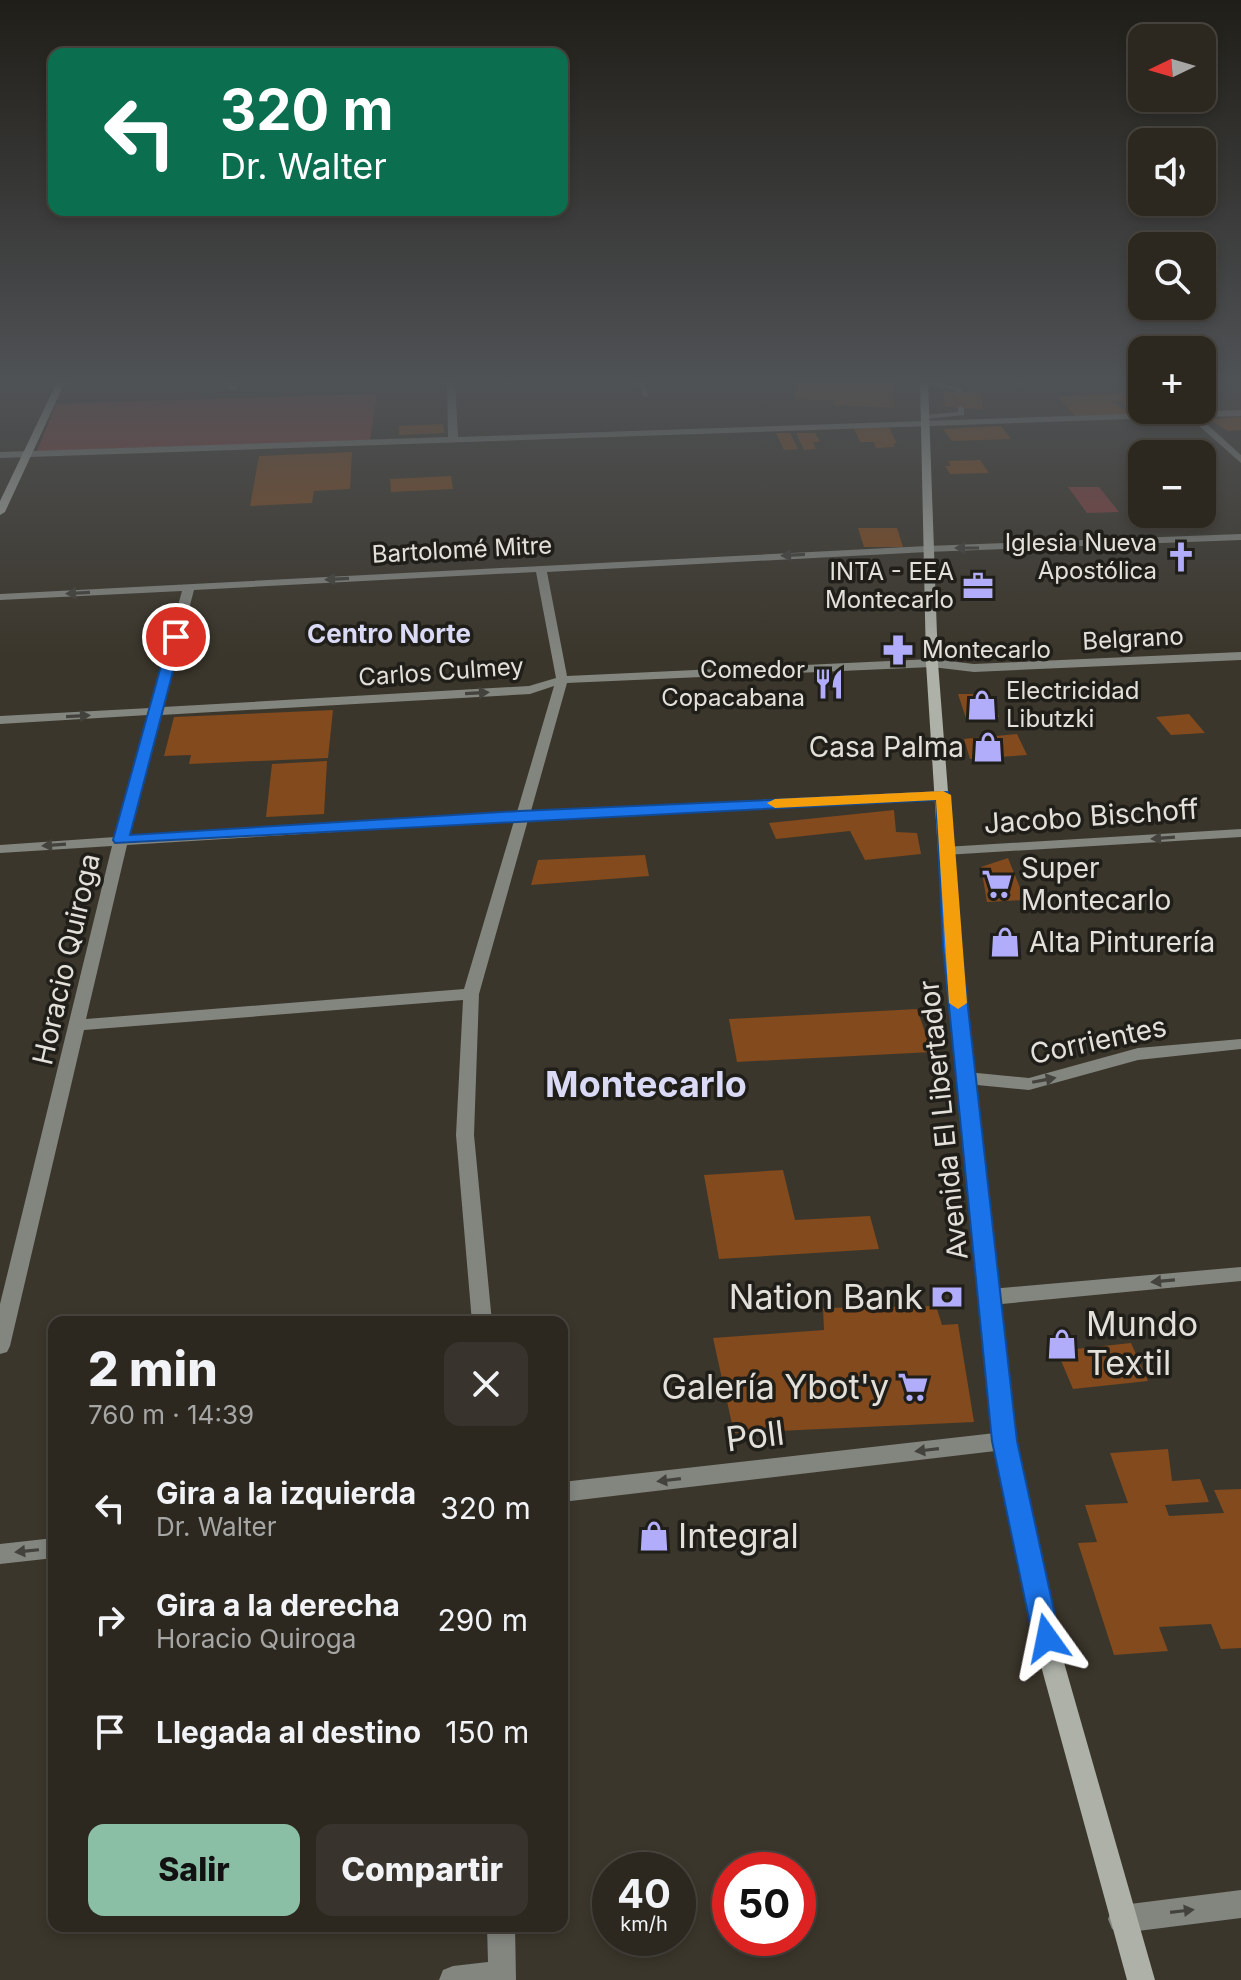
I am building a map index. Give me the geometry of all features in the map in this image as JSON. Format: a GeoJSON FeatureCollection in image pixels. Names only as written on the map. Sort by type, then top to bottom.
{"type":"FeatureCollection","features":[{"type":"Feature","properties":{"kind":"main road"},"geometry":{"type":"LineString","coordinates":[[0,512],[17,472]]}},
{"type":"Feature","properties":{"kind":"main road","name":"Avenida El Libertador"},"geometry":{"type":"LineString","coordinates":[[925,472],[932,663],[945,851],[1004,1441],[1053,1666],[1141,1980]]}},
{"type":"Feature","properties":{"kind":"street","name":"Bartolomé Mitre"},"geometry":{"type":"LineString","coordinates":[[0,597],[927,549],[1241,537]]}},
{"type":"Feature","properties":{"kind":"street"},"geometry":{"type":"LineString","coordinates":[[481,1316],[465,1135],[471,994],[520,816],[562,680],[541,568]]}},
{"type":"Feature","properties":{"kind":"street","name":"Horacio Quiroga"},"geometry":{"type":"LineString","coordinates":[[0,1346],[121,840],[189,587]]}},
{"type":"Feature","properties":{"kind":"street","name":"Belgrano"},"geometry":{"type":"LineString","coordinates":[[932,663],[974,668],[1241,656]]}},
{"type":"Feature","properties":{"kind":"street","name":"Carlos Culmey"},"geometry":{"type":"LineString","coordinates":[[0,720],[530,690],[562,680],[932,663]]}},
{"type":"Feature","properties":{"kind":"street"},"geometry":{"type":"LineString","coordinates":[[0,849],[520,816],[943,795]]}},
{"type":"Feature","properties":{"kind":"street","name":"Jacobo Bischoff"},"geometry":{"type":"LineString","coordinates":[[945,851],[1241,833]]}},
{"type":"Feature","properties":{"kind":"street"},"geometry":{"type":"LineString","coordinates":[[77,1025],[471,994]]}},
{"type":"Feature","properties":{"kind":"street","name":"Corrientes"},"geometry":{"type":"LineString","coordinates":[[967,1078],[1029,1084],[1138,1054],[1241,1044]]}},
{"type":"Feature","properties":{"kind":"street"},"geometry":{"type":"LineString","coordinates":[[991,1297],[1241,1274]]}},
{"type":"Feature","properties":{"kind":"street","name":"Poll"},"geometry":{"type":"LineString","coordinates":[[568,1491],[1004,1441]]}},
{"type":"Feature","properties":{"kind":"street"},"geometry":{"type":"LineString","coordinates":[[0,1554],[48,1549]]}},
{"type":"Feature","properties":{"kind":"street"},"geometry":{"type":"LineString","coordinates":[[1122,1919],[1241,1904]]}},
{"type":"Feature","properties":{"kind":"street"},"geometry":{"type":"LineString","coordinates":[[453,1980],[502,1977],[501,1932]]}},
{"type":"Feature","properties":{"kind":"shaded area"},"geometry":{"type":"Polygon","coordinates":[[[1068,487],[1099,487],[1119,512],[1087,513],[1068,487]]]}},
{"type":"Feature","properties":{"kind":"building"},"geometry":{"type":"Polygon","coordinates":[[[256,472],[351,472],[350,489],[314,491],[312,503],[250,506],[256,472]]]}},
{"type":"Feature","properties":{"kind":"building"},"geometry":{"type":"Polygon","coordinates":[[[949,472],[989,473],[950,474],[949,472]]]}},
{"type":"Feature","properties":{"kind":"building"},"geometry":{"type":"Polygon","coordinates":[[[451,476],[453,489],[391,492],[390,479],[451,476]]]}},
{"type":"Feature","properties":{"kind":"building"},"geometry":{"type":"Polygon","coordinates":[[[858,528],[897,528],[903,547],[864,547],[858,528]]]}},
{"type":"Feature","properties":{"kind":"building"},"geometry":{"type":"Polygon","coordinates":[[[958,694],[990,694],[999,717],[966,718],[958,694]]]}},
{"type":"Feature","properties":{"kind":"building"},"geometry":{"type":"Polygon","coordinates":[[[333,710],[328,758],[189,764],[191,755],[164,756],[174,717],[333,710]]]}},
{"type":"Feature","properties":{"kind":"building"},"geometry":{"type":"Polygon","coordinates":[[[1189,714],[1205,733],[1171,735],[1156,717],[1189,714]]]}},
{"type":"Feature","properties":{"kind":"building"},"geometry":{"type":"Polygon","coordinates":[[[1017,734],[1027,755],[970,759],[964,739],[1017,734]]]}},
{"type":"Feature","properties":{"kind":"building"},"geometry":{"type":"Polygon","coordinates":[[[327,761],[324,814],[266,817],[272,764],[327,761]]]}},
{"type":"Feature","properties":{"kind":"building"},"geometry":{"type":"Polygon","coordinates":[[[894,810],[896,832],[917,833],[921,854],[865,860],[850,831],[776,839],[769,823],[894,810]]]}},
{"type":"Feature","properties":{"kind":"building"},"geometry":{"type":"Polygon","coordinates":[[[645,855],[649,876],[531,885],[538,860],[645,855]]]}},
{"type":"Feature","properties":{"kind":"building"},"geometry":{"type":"Polygon","coordinates":[[[1008,858],[1025,900],[987,902],[981,867],[1008,858]]]}},
{"type":"Feature","properties":{"kind":"building"},"geometry":{"type":"Polygon","coordinates":[[[917,1009],[932,1052],[737,1062],[729,1019],[917,1009]]]}},
{"type":"Feature","properties":{"kind":"building"},"geometry":{"type":"Polygon","coordinates":[[[783,1170],[795,1220],[870,1216],[879,1249],[719,1259],[704,1175],[783,1170]]]}},
{"type":"Feature","properties":{"kind":"building"},"geometry":{"type":"Polygon","coordinates":[[[936,1306],[942,1325],[958,1324],[974,1422],[734,1433],[713,1338],[824,1330],[823,1308],[936,1306]]]}},
{"type":"Feature","properties":{"kind":"building"},"geometry":{"type":"Polygon","coordinates":[[[1131,1343],[1148,1381],[1073,1389],[1057,1351],[1131,1343]]]}},
{"type":"Feature","properties":{"kind":"building"},"geometry":{"type":"Polygon","coordinates":[[[1168,1449],[1172,1481],[1200,1479],[1209,1502],[1165,1505],[1169,1516],[1224,1513],[1214,1490],[1241,1489],[1241,1648],[1221,1649],[1211,1624],[1159,1627],[1168,1651],[1114,1655],[1078,1543],[1097,1542],[1085,1505],[1128,1503],[1110,1453],[1168,1449]]]}},
{"type":"Feature","properties":{"kind":"slow traffic"},"geometry":{"type":"LineString","coordinates":[[775,803],[943,795],[958,1003]]}},
{"type":"Feature","properties":{"kind":"place","name":"Iglesia Nueva Apostólica"},"geometry":{"type":"Point","coordinates":[1181,557]}},
{"type":"Feature","properties":{"kind":"place","name":"INTA - EEA Montecarlo"},"geometry":{"type":"Point","coordinates":[978,586]}},
{"type":"Feature","properties":{"kind":"place","name":"Montecarlo"},"geometry":{"type":"Point","coordinates":[898,650]}},
{"type":"Feature","properties":{"kind":"place","name":"Comedor Copacabana"},"geometry":{"type":"Point","coordinates":[829,684]}},
{"type":"Feature","properties":{"kind":"place","name":"Electricidad Libutzki"},"geometry":{"type":"Point","coordinates":[982,705]}},
{"type":"Feature","properties":{"kind":"place","name":"Casa Palma"},"geometry":{"type":"Point","coordinates":[988,747]}},
{"type":"Feature","properties":{"kind":"place","name":"Super Montecarlo"},"geometry":{"type":"Point","coordinates":[997,884]}},
{"type":"Feature","properties":{"kind":"place","name":"Alta Pinturería"},"geometry":{"type":"Point","coordinates":[1005,942]}},
{"type":"Feature","properties":{"kind":"place","name":"Nation Bank"},"geometry":{"type":"Point","coordinates":[947,1297]}},
{"type":"Feature","properties":{"kind":"place","name":"Mundo Textil"},"geometry":{"type":"Point","coordinates":[1062,1344]}},
{"type":"Feature","properties":{"kind":"place","name":"Galería Ybot'y"},"geometry":{"type":"Point","coordinates":[913,1387]}},
{"type":"Feature","properties":{"kind":"place","name":"Integral"},"geometry":{"type":"Point","coordinates":[654,1536]}},
{"type":"Feature","properties":{"kind":"district","name":"Centro Norte"},"geometry":{"type":"Point","coordinates":[389,634]}},
{"type":"Feature","properties":{"kind":"district","name":"Montecarlo"},"geometry":{"type":"Point","coordinates":[646,1084]}},
{"type":"Feature","properties":{"kind":"route"},"geometry":{"type":"LineString","coordinates":[[176,637],[121,840],[943,795],[952,946],[1004,1441],[1047,1638]]}}]}
